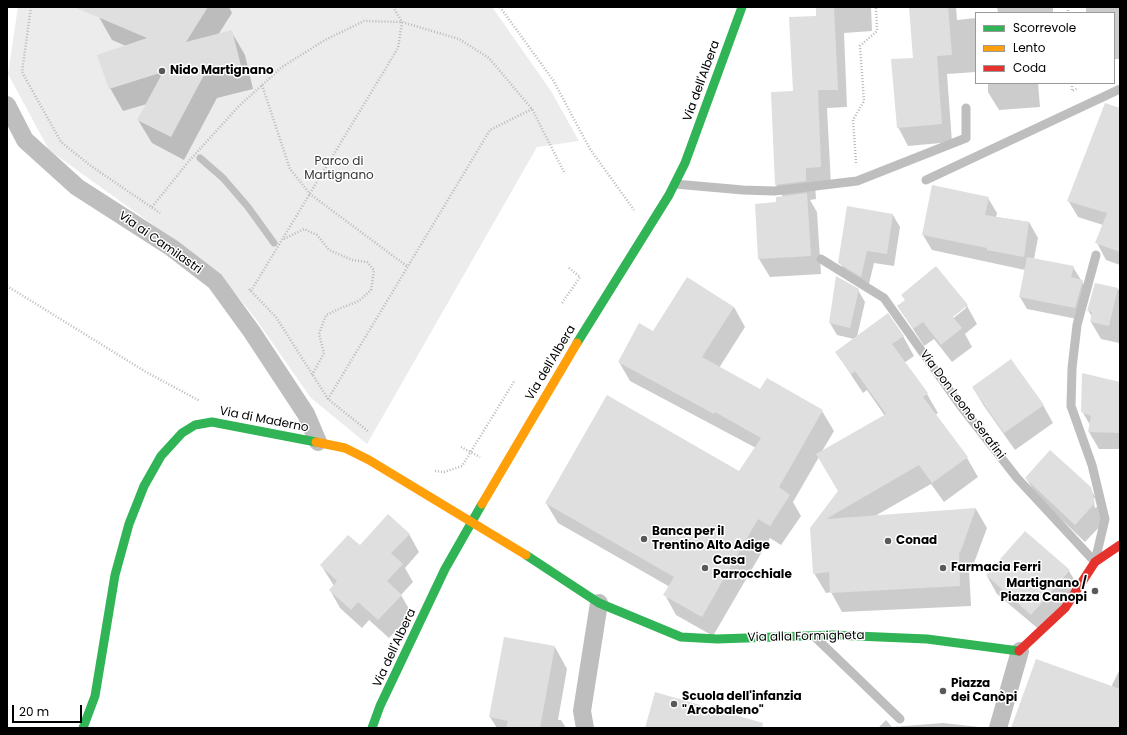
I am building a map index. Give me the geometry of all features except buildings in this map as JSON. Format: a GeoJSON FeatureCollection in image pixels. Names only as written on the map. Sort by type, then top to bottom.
{"type":"FeatureCollection","features":[{"type":"Feature","properties":{"kind":"street","name":"Via dell'Albera"},"geometry":{"type":"LineString","coordinates":[[372,728],[380,706],[445,569],[471,522],[597,310],[649,229],[675,184],[685,163],[742,7]]}},
{"type":"Feature","properties":{"kind":"street","name":"Via ai Camilastri"},"geometry":{"type":"LineString","coordinates":[[7,105],[25,140],[77,187],[172,248],[215,282],[252,332],[306,414],[318,442]]}},
{"type":"Feature","properties":{"kind":"street","name":"Via di Maderno"},"geometry":{"type":"LineString","coordinates":[[83,728],[95,696],[114,575],[129,524],[144,486],[162,456],[182,433],[195,425],[212,422],[345,448],[369,460],[471,522]]}},
{"type":"Feature","properties":{"kind":"street","name":"Via alla Formigheta"},"geometry":{"type":"LineString","coordinates":[[471,522],[599,603],[646,624],[681,637],[717,639],[813,635],[927,639],[1020,652]]}},
{"type":"Feature","properties":{"kind":"street"},"geometry":{"type":"LineString","coordinates":[[998,728],[1020,652],[1065,608],[1095,562],[1120,545]]}},
{"type":"Feature","properties":{"kind":"street"},"geometry":{"type":"LineString","coordinates":[[585,728],[582,711],[599,603]]}},
{"type":"Feature","properties":{"kind":"lane"},"geometry":{"type":"LineString","coordinates":[[926,180],[1120,89]]}},
{"type":"Feature","properties":{"kind":"lane"},"geometry":{"type":"LineString","coordinates":[[675,184],[774,191],[857,181],[966,138],[966,108]]}},
{"type":"Feature","properties":{"kind":"lane"},"geometry":{"type":"LineString","coordinates":[[1095,562],[1105,519],[1092,465],[1071,406],[1071,399],[1072,368],[1077,325],[1096,255]]}},
{"type":"Feature","properties":{"kind":"lane","name":"Via Don Leone Serafini"},"geometry":{"type":"LineString","coordinates":[[821,258],[884,298],[960,405],[1017,478],[1095,562]]}},
{"type":"Feature","properties":{"kind":"lane"},"geometry":{"type":"LineString","coordinates":[[813,635],[900,719]]}},
{"type":"Feature","properties":{"kind":"path"},"geometry":{"type":"LineString","coordinates":[[251,292],[398,48],[402,22],[392,7]]}},
{"type":"Feature","properties":{"kind":"path"},"geometry":{"type":"LineString","coordinates":[[500,7],[553,80],[590,149],[649,229]]}},
{"type":"Feature","properties":{"kind":"path"},"geometry":{"type":"LineString","coordinates":[[857,181],[853,120],[864,101],[860,46],[876,31],[876,7]]}},
{"type":"Feature","properties":{"kind":"path"},"geometry":{"type":"LineString","coordinates":[[152,207],[189,161],[239,106],[282,67],[325,40],[364,21],[402,22],[459,39],[489,58],[532,109],[565,174]]}},
{"type":"Feature","properties":{"kind":"path"},"geometry":{"type":"LineString","coordinates":[[1072,84],[1072,90],[1085,86]]}},
{"type":"Feature","properties":{"kind":"path"},"geometry":{"type":"LineString","coordinates":[[262,85],[290,169],[310,194],[408,267]]}},
{"type":"Feature","properties":{"kind":"path"},"geometry":{"type":"LineString","coordinates":[[328,399],[490,130],[532,109]]}},
{"type":"Feature","properties":{"kind":"path"},"geometry":{"type":"LineString","coordinates":[[282,240],[304,229],[317,235],[329,250],[352,260],[367,262],[374,270],[371,290],[359,301],[326,315],[319,334],[324,353],[312,375]]}},
{"type":"Feature","properties":{"kind":"path"},"geometry":{"type":"LineString","coordinates":[[562,304],[580,276],[568,267]]}},
{"type":"Feature","properties":{"kind":"path"},"geometry":{"type":"LineString","coordinates":[[7,286],[146,372],[202,402]]}},
{"type":"Feature","properties":{"kind":"path"},"geometry":{"type":"LineString","coordinates":[[430,470],[444,472],[462,466],[515,380]]}},
{"type":"Feature","properties":{"kind":"path"},"geometry":{"type":"LineString","coordinates":[[461,447],[480,457]]}},
{"type":"Feature","properties":{"kind":"green space","name":"Parco di Martignano"},"geometry":{"type":"Polygon","coordinates":[[[18,7],[492,7],[551,91],[579,141],[537,147],[367,444],[311,398],[255,318],[234,292],[177,242],[49,150],[8,74],[18,7]]]}},
{"type":"Feature","properties":{"kind":"waterway"},"geometry":{"type":"LineString","coordinates":[[200,158],[223,178],[248,207],[274,243]]}},
{"type":"Feature","properties":{"kind":"traffic: fast"},"geometry":{"type":"LineString","coordinates":[[577,343],[669,195],[685,163],[742,7]]}},
{"type":"Feature","properties":{"kind":"traffic: fast"},"geometry":{"type":"LineString","coordinates":[[83,728],[95,696],[115,575],[129,524],[144,486],[161,456],[182,433],[195,425],[212,422],[316,442]]}},
{"type":"Feature","properties":{"kind":"traffic: fast"},"geometry":{"type":"LineString","coordinates":[[372,728],[380,706],[445,569],[482,504]]}},
{"type":"Feature","properties":{"kind":"traffic: fast"},"geometry":{"type":"LineString","coordinates":[[526,555],[599,603],[681,637],[717,639],[833,635],[927,639],[1019,651]]}},
{"type":"Feature","properties":{"kind":"traffic: slow"},"geometry":{"type":"LineString","coordinates":[[482,504],[577,343]]}},
{"type":"Feature","properties":{"kind":"traffic: slow"},"geometry":{"type":"LineString","coordinates":[[316,442],[345,448],[369,460],[526,555]]}},
{"type":"Feature","properties":{"kind":"traffic: jam"},"geometry":{"type":"LineString","coordinates":[[1019,651],[1065,608],[1095,562],[1120,545]]}},
{"type":"Feature","properties":{"kind":"place","name":"Nido Martignano"},"geometry":{"type":"Point","coordinates":[162,71]}},
{"type":"Feature","properties":{"kind":"place","name":"Banca per il Trentino Alto Adige"},"geometry":{"type":"Point","coordinates":[644,539]}},
{"type":"Feature","properties":{"kind":"place","name":"Conad"},"geometry":{"type":"Point","coordinates":[888,541]}},
{"type":"Feature","properties":{"kind":"place","name":"Casa Parrocchiale"},"geometry":{"type":"Point","coordinates":[705,568]}},
{"type":"Feature","properties":{"kind":"place","name":"Farmacia Ferri"},"geometry":{"type":"Point","coordinates":[943,568]}},
{"type":"Feature","properties":{"kind":"place","name":"Martignano / Piazza Canopi"},"geometry":{"type":"Point","coordinates":[1095,591]}},
{"type":"Feature","properties":{"kind":"place","name":"Piazza dei Canòpi"},"geometry":{"type":"Point","coordinates":[943,691]}},
{"type":"Feature","properties":{"kind":"place","name":"Scuola dell'infanzia \"Arcobaleno\""},"geometry":{"type":"Point","coordinates":[674,704]}}]}
